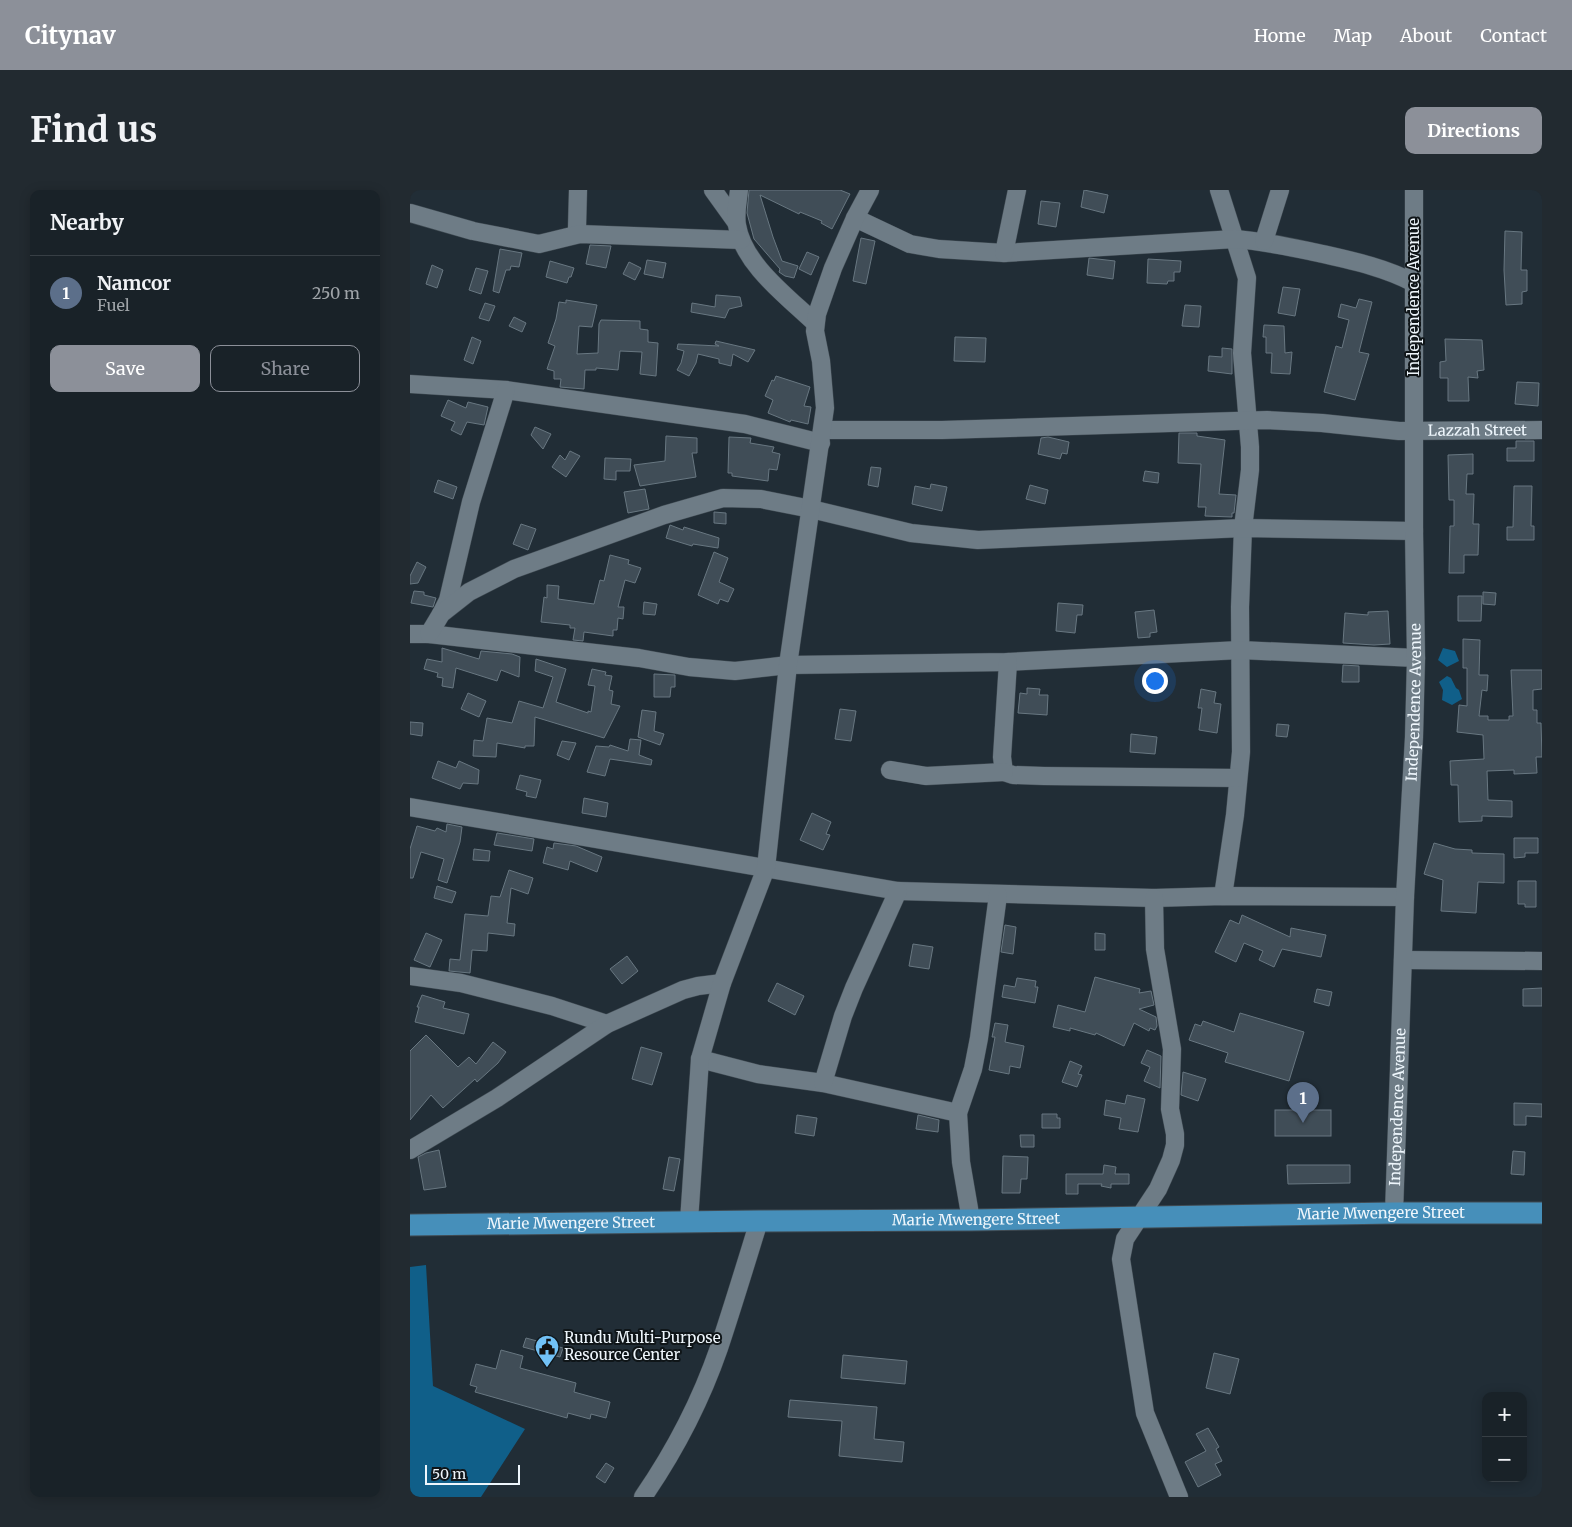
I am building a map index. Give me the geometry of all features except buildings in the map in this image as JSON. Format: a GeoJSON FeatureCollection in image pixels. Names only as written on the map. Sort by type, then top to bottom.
{"type":"FeatureCollection","features":[{"type":"Feature","properties":{"kind":"main road","name":"Marie Mwengere Street"},"geometry":{"type":"LineString","coordinates":[[410,1224],[1542,1213]]}},
{"type":"Feature","properties":{"kind":"street"},"geometry":{"type":"LineString","coordinates":[[578,190],[577,228],[580,234]]}},
{"type":"Feature","properties":{"kind":"street"},"geometry":{"type":"LineString","coordinates":[[713,190],[736,222],[741,240],[754,261],[765,275],[815,323]]}},
{"type":"Feature","properties":{"kind":"street"},"geometry":{"type":"LineString","coordinates":[[736,222],[739,190]]}},
{"type":"Feature","properties":{"kind":"street"},"geometry":{"type":"LineString","coordinates":[[689,1221],[700,1059],[722,983],[766,868],[788,665],[822,437],[824,394],[815,323],[827,282],[855,218],[870,190]]}},
{"type":"Feature","properties":{"kind":"street"},"geometry":{"type":"LineString","coordinates":[[1004,253],[1017,190]]}},
{"type":"Feature","properties":{"kind":"street"},"geometry":{"type":"LineString","coordinates":[[1219,190],[1247,278],[1242,353],[1250,446],[1250,470],[1243,528],[1240,650],[1241,752],[1235,815],[1223,896]]}},
{"type":"Feature","properties":{"kind":"street"},"geometry":{"type":"LineString","coordinates":[[1264,241],[1280,190]]}},
{"type":"Feature","properties":{"kind":"street","name":"Independence Avenue"},"geometry":{"type":"LineString","coordinates":[[1394,1213],[1402,960],[1414,737],[1416,658],[1414,190]]}},
{"type":"Feature","properties":{"kind":"street"},"geometry":{"type":"LineString","coordinates":[[410,213],[473,231],[539,244],[580,234],[741,240]]}},
{"type":"Feature","properties":{"kind":"street"},"geometry":{"type":"LineString","coordinates":[[855,218],[910,244],[939,249],[1004,253],[1236,239],[1264,241],[1396,273],[1414,283]]}},
{"type":"Feature","properties":{"kind":"street","name":"Lazzah Street"},"geometry":{"type":"LineString","coordinates":[[410,384],[506,390],[746,424],[822,437],[932,430],[1248,420],[1284,420],[1399,431],[1542,430]]}},
{"type":"Feature","properties":{"kind":"street"},"geometry":{"type":"LineString","coordinates":[[429,634],[448,600],[471,502],[506,390]]}},
{"type":"Feature","properties":{"kind":"street"},"geometry":{"type":"LineString","coordinates":[[441,614],[469,592],[514,568],[664,514],[723,498],[761,499],[911,533],[978,540],[1243,528],[1414,531]]}},
{"type":"Feature","properties":{"kind":"street"},"geometry":{"type":"LineString","coordinates":[[410,634],[429,634],[639,658],[689,667],[735,671],[788,665],[1008,662],[1240,650],[1416,658]]}},
{"type":"Feature","properties":{"kind":"street"},"geometry":{"type":"LineString","coordinates":[[1004,772],[1002,757],[1008,662]]}},
{"type":"Feature","properties":{"kind":"street"},"geometry":{"type":"LineString","coordinates":[[890,770],[926,776],[1004,772],[1013,775],[1044,776],[1238,778]]}},
{"type":"Feature","properties":{"kind":"street"},"geometry":{"type":"LineString","coordinates":[[410,807],[898,891],[1154,898],[1223,896],[1405,897]]}},
{"type":"Feature","properties":{"kind":"street"},"geometry":{"type":"LineString","coordinates":[[823,1083],[843,1016],[898,891]]}},
{"type":"Feature","properties":{"kind":"street"},"geometry":{"type":"LineString","coordinates":[[971,1220],[961,1162],[958,1113],[973,1069],[979,1038],[998,895]]}},
{"type":"Feature","properties":{"kind":"street"},"geometry":{"type":"LineString","coordinates":[[1154,898],[1155,949],[1172,1050],[1170,1109],[1175,1134],[1175,1145],[1171,1160],[1158,1189],[1125,1239],[1120,1259],[1145,1413],[1179,1497]]}},
{"type":"Feature","properties":{"kind":"street"},"geometry":{"type":"LineString","coordinates":[[1402,960],[1542,961]]}},
{"type":"Feature","properties":{"kind":"street"},"geometry":{"type":"LineString","coordinates":[[410,976],[461,983],[552,1006],[608,1024]]}},
{"type":"Feature","properties":{"kind":"street"},"geometry":{"type":"LineString","coordinates":[[410,1150],[497,1098],[608,1024],[683,990],[722,983]]}},
{"type":"Feature","properties":{"kind":"street"},"geometry":{"type":"LineString","coordinates":[[700,1059],[758,1074],[823,1083],[958,1113]]}},
{"type":"Feature","properties":{"kind":"street"},"geometry":{"type":"LineString","coordinates":[[643,1497],[679,1437],[708,1373],[718,1349],[759,1221]]}},
{"type":"Feature","properties":{"kind":"shaded area"},"geometry":{"type":"Polygon","coordinates":[[[1443,648],[1455,651],[1459,661],[1447,667],[1438,660],[1443,648]]]}},
{"type":"Feature","properties":{"kind":"shaded area"},"geometry":{"type":"Polygon","coordinates":[[[1447,676],[1451,678],[1459,690],[1462,699],[1452,705],[1442,700],[1443,690],[1439,682],[1447,676]]]}},
{"type":"Feature","properties":{"kind":"shaded area"},"geometry":{"type":"Polygon","coordinates":[[[426,1265],[433,1386],[525,1429],[481,1497],[410,1497],[410,1267],[426,1265]]]}},
{"type":"Feature","properties":{"kind":"place","name":"Namcor"},"geometry":{"type":"Point","coordinates":[1303,1123]}},
{"type":"Feature","properties":{"kind":"place","name":"Rundu Multi-Purpose Resource Center"},"geometry":{"type":"Point","coordinates":[547,1368]}}]}
